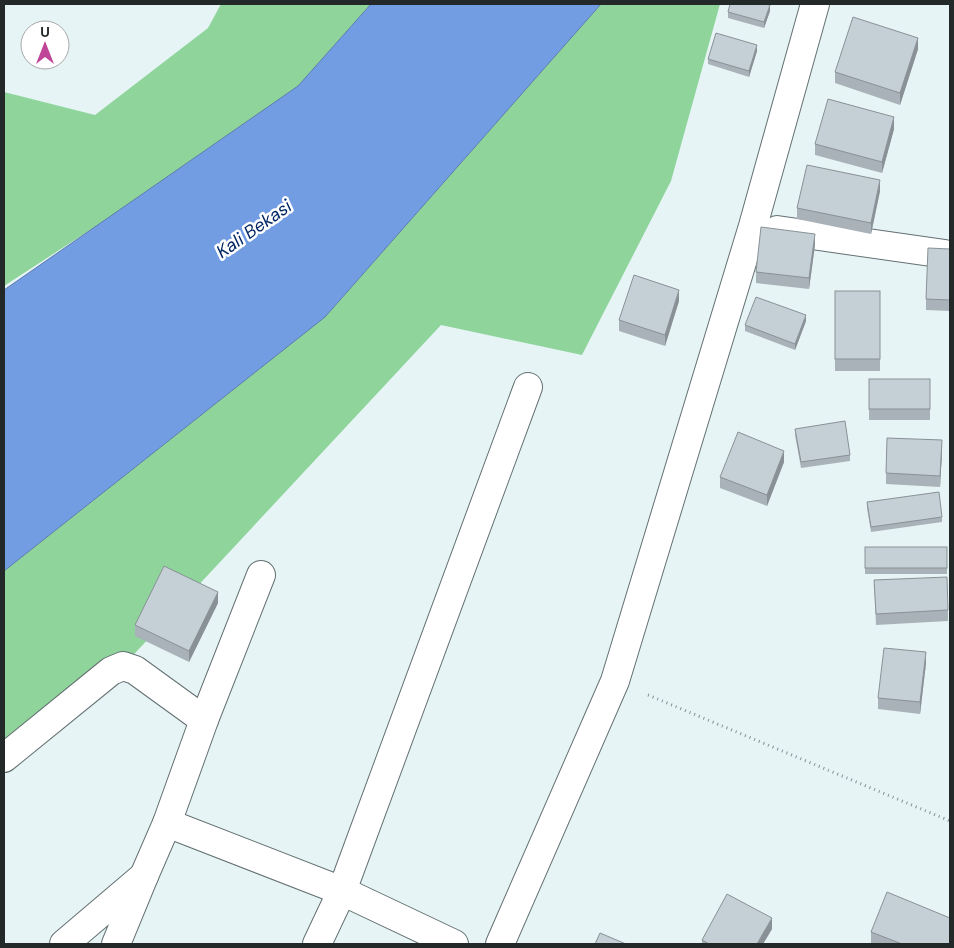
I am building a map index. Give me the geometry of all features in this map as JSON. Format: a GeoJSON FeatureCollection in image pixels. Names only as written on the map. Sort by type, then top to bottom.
{"type":"FeatureCollection","features":[{"type":"Feature","properties":{"kind":"street"},"geometry":{"type":"LineString","coordinates":[[500,944],[615,681],[753,226],[815,4]]}},
{"type":"Feature","properties":{"kind":"street"},"geometry":{"type":"LineString","coordinates":[[753,226],[945,254]]}},
{"type":"Feature","properties":{"kind":"street"},"geometry":{"type":"LineString","coordinates":[[317,944],[342,891],[528,387]]}},
{"type":"Feature","properties":{"kind":"street"},"geometry":{"type":"LineString","coordinates":[[116,944],[167,823],[204,720],[261,575]]}},
{"type":"Feature","properties":{"kind":"street"},"geometry":{"type":"LineString","coordinates":[[4,758],[111,672],[124,666],[136,670],[204,720]]}},
{"type":"Feature","properties":{"kind":"street"},"geometry":{"type":"LineString","coordinates":[[167,823],[342,891],[454,944]]}},
{"type":"Feature","properties":{"kind":"street"},"geometry":{"type":"LineString","coordinates":[[64,944],[144,876]]}},
{"type":"Feature","properties":{"kind":"path"},"geometry":{"type":"LineString","coordinates":[[615,681],[950,821]]}},
{"type":"Feature","properties":{"kind":"green space"},"geometry":{"type":"Polygon","coordinates":[[[221,4],[371,4],[298,86],[107,219],[4,286],[4,92],[95,115],[208,28],[221,4]]]}},
{"type":"Feature","properties":{"kind":"green space"},"geometry":{"type":"Polygon","coordinates":[[[601,4],[720,4],[671,181],[582,355],[441,325],[123,666],[4,761],[4,571],[325,317],[601,4]]]}},
{"type":"Feature","properties":{"kind":"water","name":"Kali Bekasi"},"geometry":{"type":"Polygon","coordinates":[[[371,4],[601,4],[325,317],[4,571],[4,290],[298,86],[371,4]]]}},
{"type":"Feature","properties":{"kind":"building"},"geometry":{"type":"Polygon","coordinates":[[[730,4],[770,5],[764,22],[728,12],[730,4]]]}},
{"type":"Feature","properties":{"kind":"building"},"geometry":{"type":"Polygon","coordinates":[[[853,17],[918,38],[900,93],[835,72],[853,17]]]}},
{"type":"Feature","properties":{"kind":"building"},"geometry":{"type":"Polygon","coordinates":[[[716,33],[757,45],[749,71],[708,59],[716,33]]]}},
{"type":"Feature","properties":{"kind":"building"},"geometry":{"type":"Polygon","coordinates":[[[828,99],[894,117],[882,162],[815,144],[828,99]]]}},
{"type":"Feature","properties":{"kind":"building"},"geometry":{"type":"Polygon","coordinates":[[[807,165],[880,180],[871,223],[797,208],[807,165]]]}},
{"type":"Feature","properties":{"kind":"building"},"geometry":{"type":"Polygon","coordinates":[[[761,227],[815,234],[809,278],[756,272],[761,227]]]}},
{"type":"Feature","properties":{"kind":"building"},"geometry":{"type":"Polygon","coordinates":[[[928,248],[950,249],[950,300],[926,299],[928,248]]]}},
{"type":"Feature","properties":{"kind":"building"},"geometry":{"type":"Polygon","coordinates":[[[634,275],[679,290],[665,335],[619,320],[634,275]]]}},
{"type":"Feature","properties":{"kind":"building"},"geometry":{"type":"Polygon","coordinates":[[[835,291],[880,291],[880,359],[835,359],[835,291]]]}},
{"type":"Feature","properties":{"kind":"building"},"geometry":{"type":"Polygon","coordinates":[[[756,297],[806,315],[795,344],[745,325],[756,297]]]}},
{"type":"Feature","properties":{"kind":"building"},"geometry":{"type":"Polygon","coordinates":[[[869,379],[930,379],[930,409],[869,409],[869,379]]]}},
{"type":"Feature","properties":{"kind":"building"},"geometry":{"type":"Polygon","coordinates":[[[845,421],[850,455],[801,462],[795,429],[845,421]]]}},
{"type":"Feature","properties":{"kind":"building"},"geometry":{"type":"Polygon","coordinates":[[[738,432],[784,451],[767,495],[720,477],[738,432]]]}},
{"type":"Feature","properties":{"kind":"building"},"geometry":{"type":"Polygon","coordinates":[[[887,438],[942,440],[940,476],[886,473],[887,438]]]}},
{"type":"Feature","properties":{"kind":"building"},"geometry":{"type":"Polygon","coordinates":[[[939,492],[942,517],[871,527],[867,502],[939,492]]]}},
{"type":"Feature","properties":{"kind":"building"},"geometry":{"type":"Polygon","coordinates":[[[865,547],[947,547],[947,568],[865,568],[865,547]]]}},
{"type":"Feature","properties":{"kind":"building"},"geometry":{"type":"Polygon","coordinates":[[[164,566],[218,592],[189,651],[135,625],[164,566]]]}},
{"type":"Feature","properties":{"kind":"building"},"geometry":{"type":"Polygon","coordinates":[[[947,577],[948,610],[876,614],[874,580],[947,577]]]}},
{"type":"Feature","properties":{"kind":"building"},"geometry":{"type":"Polygon","coordinates":[[[884,648],[926,652],[920,702],[878,698],[884,648]]]}},
{"type":"Feature","properties":{"kind":"building"},"geometry":{"type":"Polygon","coordinates":[[[887,892],[950,918],[950,944],[902,944],[871,932],[887,892]]]}},
{"type":"Feature","properties":{"kind":"building"},"geometry":{"type":"Polygon","coordinates":[[[727,894],[772,918],[757,944],[709,944],[702,940],[727,894]]]}},
{"type":"Feature","properties":{"kind":"building"},"geometry":{"type":"Polygon","coordinates":[[[600,933],[626,944],[595,944],[600,933]]]}}]}
